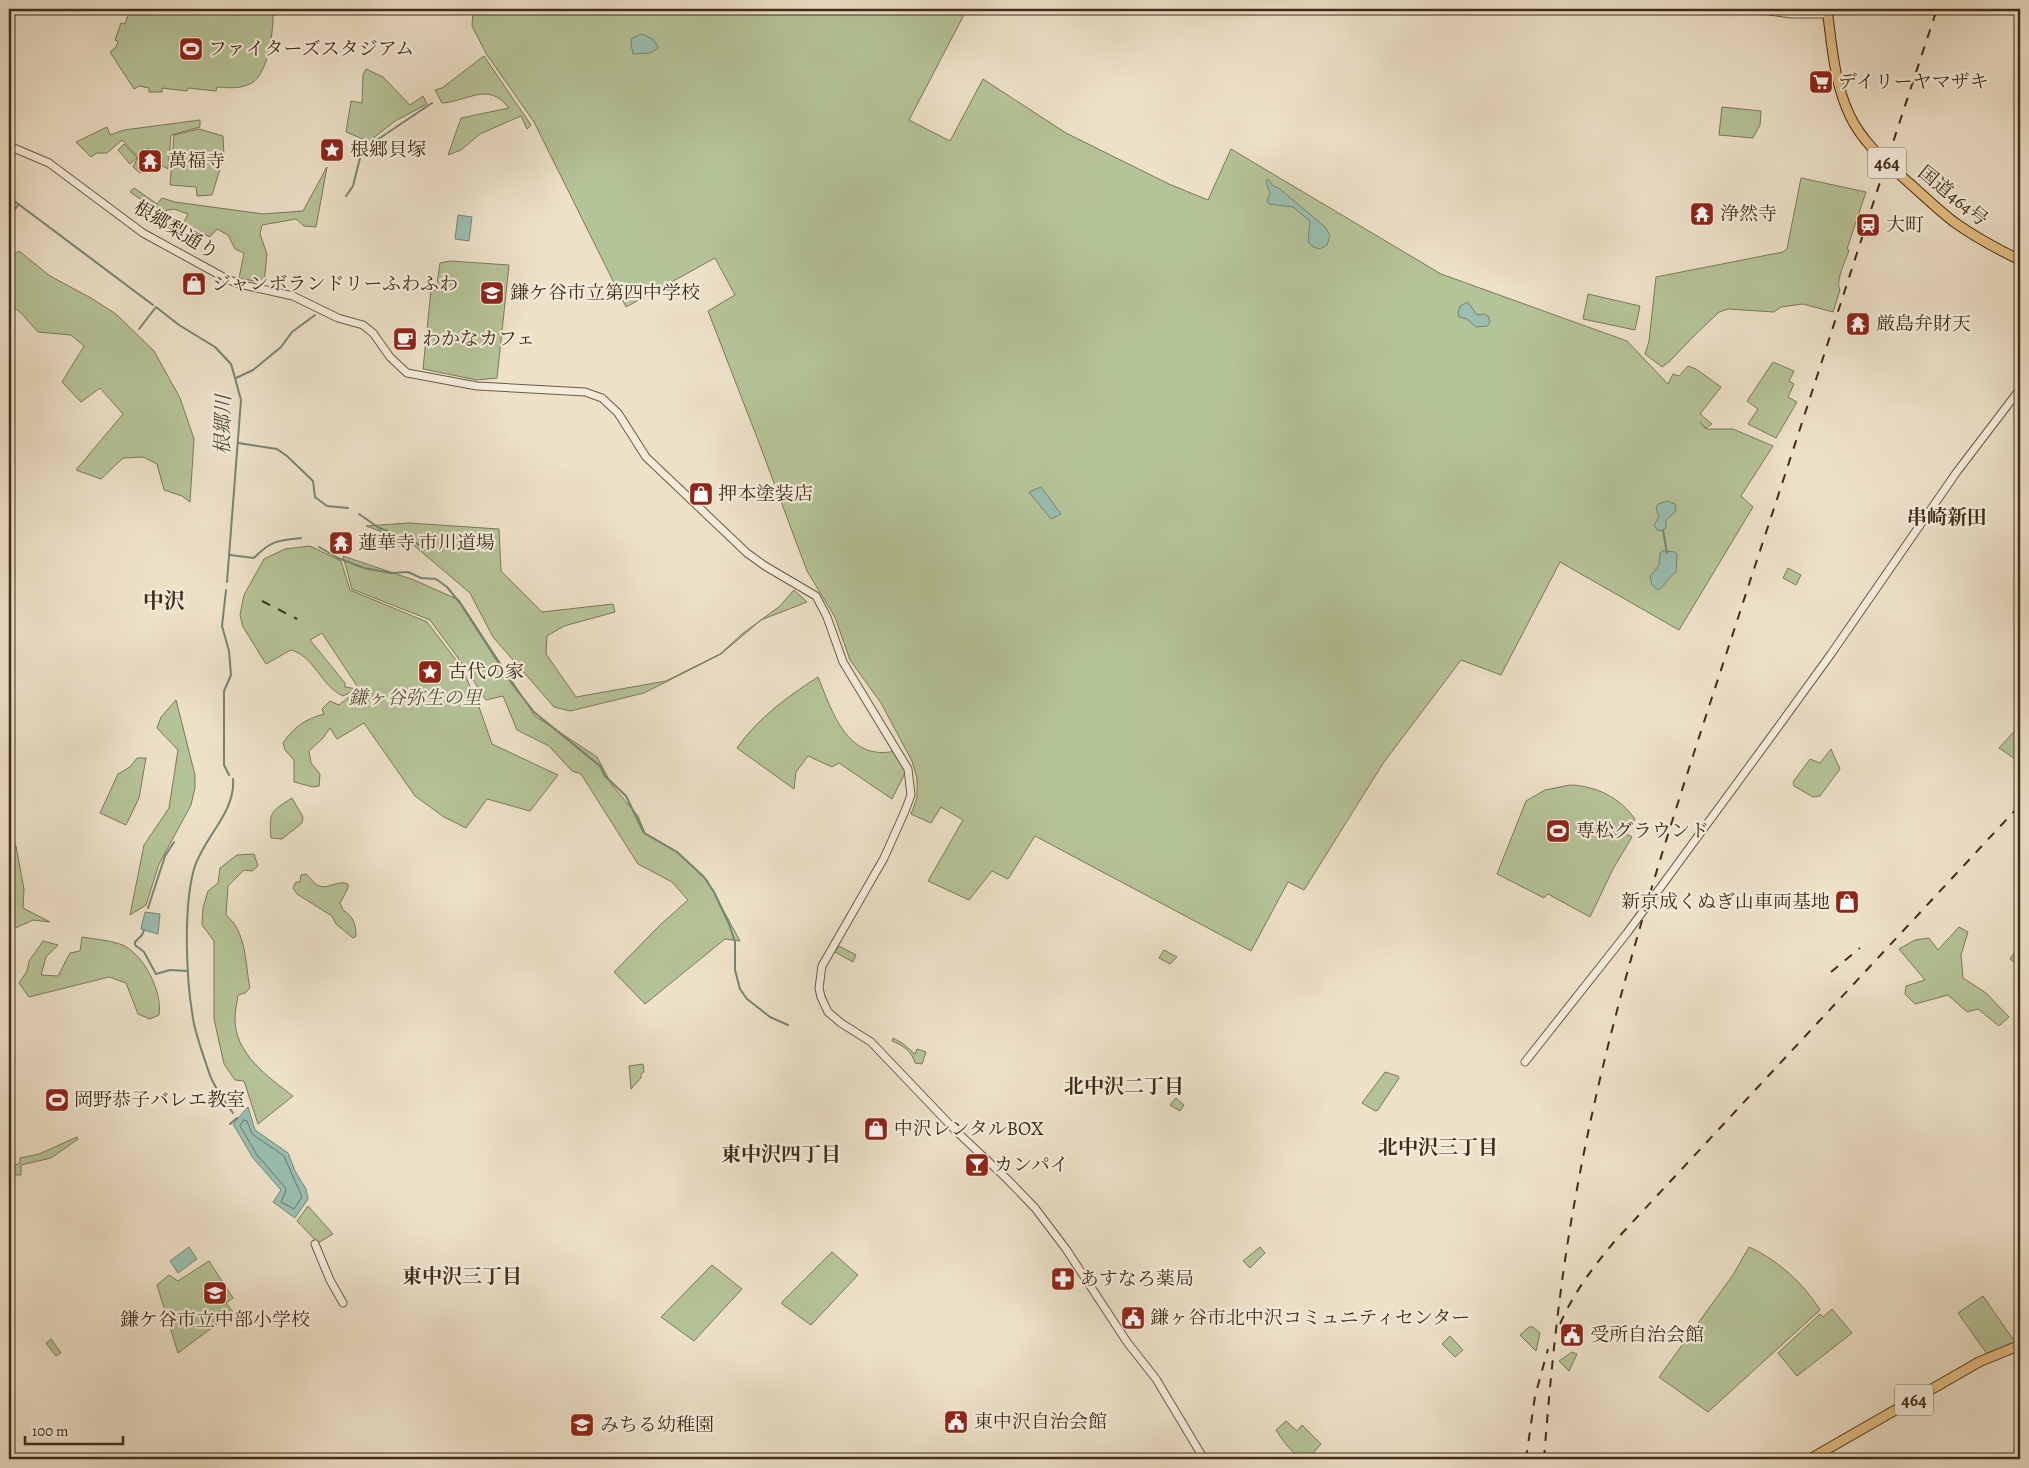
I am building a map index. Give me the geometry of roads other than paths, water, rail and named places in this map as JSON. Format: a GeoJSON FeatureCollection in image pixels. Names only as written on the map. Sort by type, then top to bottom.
{"type":"FeatureCollection","features":[{"type":"Feature","properties":{"kind":"highway","name":"国道464号"},"geometry":{"type":"LineString","coordinates":[[1827,11],[1838,83],[1851,118],[1865,139],[1880,156],[1953,221],[1984,242],[2020,260]]}},
{"type":"Feature","properties":{"kind":"highway","name":"464"},"geometry":{"type":"LineString","coordinates":[[1810,1459],[1979,1362],[2020,1345]]}},
{"type":"Feature","properties":{"kind":"street"},"geometry":{"type":"LineString","coordinates":[[1628,9],[1665,9]]}},
{"type":"Feature","properties":{"kind":"street"},"geometry":{"type":"LineString","coordinates":[[1755,9],[1791,14],[1827,11]]}},
{"type":"Feature","properties":{"kind":"street","name":"根郷梨通り"},"geometry":{"type":"LineString","coordinates":[[9,146],[49,163],[143,233],[225,278],[239,284],[293,296],[338,318],[363,325],[373,333],[390,357],[403,370],[417,376],[477,386],[585,392],[602,398],[618,413],[646,457],[741,547],[765,566],[816,596],[827,617],[843,662],[887,731],[908,769],[911,787],[906,810],[884,858],[822,966],[819,982],[820,997],[832,1017],[872,1042],[975,1150],[999,1171],[1035,1208],[1066,1249],[1127,1342],[1156,1379],[1204,1459]]}},
{"type":"Feature","properties":{"kind":"street"},"geometry":{"type":"LineString","coordinates":[[1525,1062],[1627,933],[1831,654],[1956,473],[2020,389]]}},
{"type":"Feature","properties":{"kind":"street"},"geometry":{"type":"LineString","coordinates":[[315,1244],[330,1280],[343,1303]]}},
{"type":"Feature","properties":{"kind":"water"},"geometry":{"type":"Polygon","coordinates":[[[642,34],[653,39],[658,47],[650,53],[633,54],[632,38],[642,34]]]}},
{"type":"Feature","properties":{"kind":"water"},"geometry":{"type":"Polygon","coordinates":[[[1268,179],[1273,186],[1280,189],[1325,227],[1330,236],[1327,245],[1320,249],[1313,247],[1308,242],[1310,221],[1293,207],[1269,204],[1267,201],[1270,193],[1266,182],[1268,179]]]}},
{"type":"Feature","properties":{"kind":"water"},"geometry":{"type":"Polygon","coordinates":[[[458,215],[472,217],[469,241],[455,239],[458,215]]]}},
{"type":"Feature","properties":{"kind":"water"},"geometry":{"type":"Polygon","coordinates":[[[1468,302],[1477,315],[1484,314],[1488,316],[1490,322],[1487,326],[1476,327],[1467,319],[1459,317],[1460,306],[1468,302]]]}},
{"type":"Feature","properties":{"kind":"water"},"geometry":{"type":"Polygon","coordinates":[[[1041,487],[1061,514],[1051,519],[1029,492],[1041,487]]]}},
{"type":"Feature","properties":{"kind":"water"},"geometry":{"type":"Polygon","coordinates":[[[1667,501],[1675,504],[1676,511],[1666,520],[1666,528],[1661,531],[1657,530],[1654,525],[1659,517],[1656,508],[1658,504],[1667,501]]]}},
{"type":"Feature","properties":{"kind":"water"},"geometry":{"type":"Polygon","coordinates":[[[1663,551],[1675,552],[1677,555],[1676,572],[1658,590],[1652,585],[1650,577],[1659,565],[1660,553],[1663,551]]]}},
{"type":"Feature","properties":{"kind":"water"},"geometry":{"type":"Polygon","coordinates":[[[145,912],[160,914],[158,934],[141,929],[145,912]]]}},
{"type":"Feature","properties":{"kind":"water"},"geometry":{"type":"Polygon","coordinates":[[[248,1107],[255,1130],[288,1153],[295,1171],[306,1189],[308,1199],[295,1218],[273,1202],[281,1190],[253,1158],[233,1124],[248,1107]]]}},
{"type":"Feature","properties":{"kind":"water"},"geometry":{"type":"Polygon","coordinates":[[[189,1247],[197,1259],[178,1273],[170,1261],[189,1247]]]}},
{"type":"Feature","properties":{"kind":"waterway"},"geometry":{"type":"LineString","coordinates":[[346,196],[353,186],[362,150],[432,103]]}},
{"type":"Feature","properties":{"kind":"waterway","name":"根郷川"},"geometry":{"type":"LineString","coordinates":[[9,197],[153,305]]}},
{"type":"Feature","properties":{"kind":"waterway"},"geometry":{"type":"LineString","coordinates":[[9,218],[18,205]]}},
{"type":"Feature","properties":{"kind":"waterway","name":"根郷川"},"geometry":{"type":"LineString","coordinates":[[139,329],[156,307],[179,325],[215,347],[231,364],[241,400],[227,582]]}},
{"type":"Feature","properties":{"kind":"waterway"},"geometry":{"type":"LineString","coordinates":[[236,378],[253,370],[281,347],[292,332],[315,315]]}},
{"type":"Feature","properties":{"kind":"waterway"},"geometry":{"type":"LineString","coordinates":[[238,443],[277,449],[313,481],[315,497],[327,506],[348,508]]}},
{"type":"Feature","properties":{"kind":"waterway"},"geometry":{"type":"LineString","coordinates":[[359,514],[379,528],[409,539],[428,550]]}},
{"type":"Feature","properties":{"kind":"waterway"},"geometry":{"type":"LineString","coordinates":[[1663,530],[1667,553]]}},
{"type":"Feature","properties":{"kind":"waterway"},"geometry":{"type":"LineString","coordinates":[[230,555],[254,558],[275,542],[301,538]]}},
{"type":"Feature","properties":{"kind":"waterway"},"geometry":{"type":"LineString","coordinates":[[319,547],[338,558],[364,568],[391,573],[408,572],[421,578],[436,579],[447,587],[460,603],[513,685],[534,712],[600,766],[605,776],[626,796],[644,833],[677,852],[704,877],[714,892],[735,942],[735,970],[740,989],[747,999],[770,1017],[788,1025]]}},
{"type":"Feature","properties":{"kind":"waterway","name":"根郷川"},"geometry":{"type":"LineString","coordinates":[[226,590],[222,626],[229,651],[231,675],[224,691],[224,765],[229,775]]}},
{"type":"Feature","properties":{"kind":"waterway"},"geometry":{"type":"LineString","coordinates":[[233,779],[233,791],[229,803],[204,846],[194,869],[188,904],[187,925],[189,988],[194,1024],[211,1078],[218,1092],[233,1113]]}},
{"type":"Feature","properties":{"kind":"waterway"},"geometry":{"type":"LineString","coordinates":[[148,908],[165,856],[174,842]]}},
{"type":"Feature","properties":{"kind":"waterway"},"geometry":{"type":"LineString","coordinates":[[144,930],[135,942],[135,945],[144,952],[156,974],[170,970],[188,971]]}},
{"type":"Feature","properties":{"kind":"waterway"},"geometry":{"type":"LineString","coordinates":[[230,1124],[237,1118]]}},
{"type":"Feature","properties":{"kind":"railway"},"geometry":{"type":"LineString","coordinates":[[1544,1459],[1557,1323],[1571,1222],[1593,1111],[1611,1034],[1677,805],[1937,9]]}},
{"type":"Feature","properties":{"kind":"railway"},"geometry":{"type":"LineString","coordinates":[[262,601],[297,619]]}},
{"type":"Feature","properties":{"kind":"railway"},"geometry":{"type":"LineString","coordinates":[[1560,1324],[1584,1281],[1614,1242],[2020,805]]}},
{"type":"Feature","properties":{"kind":"railway"},"geometry":{"type":"LineString","coordinates":[[1831,972],[1860,948]]}},
{"type":"Feature","properties":{"kind":"railway"},"geometry":{"type":"LineString","coordinates":[[1526,1459],[1535,1396],[1548,1349]]}},
{"type":"Feature","properties":{"kind":"place","name":"ファイターズスタジアム"},"geometry":{"type":"Point","coordinates":[191,49]}},
{"type":"Feature","properties":{"kind":"place","name":"デイリーヤマザキ"},"geometry":{"type":"Point","coordinates":[1821,82]}},
{"type":"Feature","properties":{"kind":"place","name":"根郷貝塚"},"geometry":{"type":"Point","coordinates":[332,150]}},
{"type":"Feature","properties":{"kind":"place","name":"萬福寺"},"geometry":{"type":"Point","coordinates":[150,161]}},
{"type":"Feature","properties":{"kind":"place","name":"浄然寺"},"geometry":{"type":"Point","coordinates":[1702,214]}},
{"type":"Feature","properties":{"kind":"place","name":"大町"},"geometry":{"type":"Point","coordinates":[1868,225]}},
{"type":"Feature","properties":{"kind":"place","name":"ジャンボランドリーふわふわ"},"geometry":{"type":"Point","coordinates":[194,284]}},
{"type":"Feature","properties":{"kind":"place","name":"鎌ケ谷市立第四中学校"},"geometry":{"type":"Point","coordinates":[492,293]}},
{"type":"Feature","properties":{"kind":"place","name":"厳島弁財天"},"geometry":{"type":"Point","coordinates":[1858,324]}},
{"type":"Feature","properties":{"kind":"place","name":"わかなカフェ"},"geometry":{"type":"Point","coordinates":[405,339]}},
{"type":"Feature","properties":{"kind":"place","name":"押本塗装店"},"geometry":{"type":"Point","coordinates":[701,494]}},
{"type":"Feature","properties":{"kind":"place","name":"蓮華寺 市川道場"},"geometry":{"type":"Point","coordinates":[341,543]}},
{"type":"Feature","properties":{"kind":"place","name":"古代の家"},"geometry":{"type":"Point","coordinates":[430,672]}},
{"type":"Feature","properties":{"kind":"place","name":"専松グラウンド"},"geometry":{"type":"Point","coordinates":[1558,831]}},
{"type":"Feature","properties":{"kind":"place","name":"新京成くぬぎ山車両基地"},"geometry":{"type":"Point","coordinates":[1847,902]}},
{"type":"Feature","properties":{"kind":"place","name":"岡野恭子バレエ教室"},"geometry":{"type":"Point","coordinates":[57,1100]}},
{"type":"Feature","properties":{"kind":"place","name":"中沢レンタルBOX"},"geometry":{"type":"Point","coordinates":[876,1129]}},
{"type":"Feature","properties":{"kind":"place","name":"カンパイ"},"geometry":{"type":"Point","coordinates":[977,1165]}},
{"type":"Feature","properties":{"kind":"place","name":"あすなろ薬局"},"geometry":{"type":"Point","coordinates":[1063,1279]}},
{"type":"Feature","properties":{"kind":"place","name":"鎌ケ谷市立中部小学校"},"geometry":{"type":"Point","coordinates":[215,1293]}},
{"type":"Feature","properties":{"kind":"place","name":"鎌ヶ谷市北中沢コミュニティセンター"},"geometry":{"type":"Point","coordinates":[1133,1318]}},
{"type":"Feature","properties":{"kind":"place","name":"受所自治会館"},"geometry":{"type":"Point","coordinates":[1572,1335]}},
{"type":"Feature","properties":{"kind":"place","name":"東中沢自治会館"},"geometry":{"type":"Point","coordinates":[956,1422]}},
{"type":"Feature","properties":{"kind":"place","name":"みちる幼稚園"},"geometry":{"type":"Point","coordinates":[582,1425]}},
{"type":"Feature","properties":{"kind":"district","name":"串崎新田"},"geometry":{"type":"Point","coordinates":[1947,517]}},
{"type":"Feature","properties":{"kind":"district","name":"中沢"},"geometry":{"type":"Point","coordinates":[164,601]}},
{"type":"Feature","properties":{"kind":"district","name":"北中沢二丁目"},"geometry":{"type":"Point","coordinates":[1124,1086]}},
{"type":"Feature","properties":{"kind":"district","name":"北中沢三丁目"},"geometry":{"type":"Point","coordinates":[1438,1147]}},
{"type":"Feature","properties":{"kind":"district","name":"東中沢四丁目"},"geometry":{"type":"Point","coordinates":[781,1154]}},
{"type":"Feature","properties":{"kind":"district","name":"東中沢三丁目"},"geometry":{"type":"Point","coordinates":[462,1276]}},
{"type":"Feature","properties":{"kind":"park label","name":"鎌ヶ谷弥生の里"},"geometry":{"type":"Point","coordinates":[415,698]}}]}
